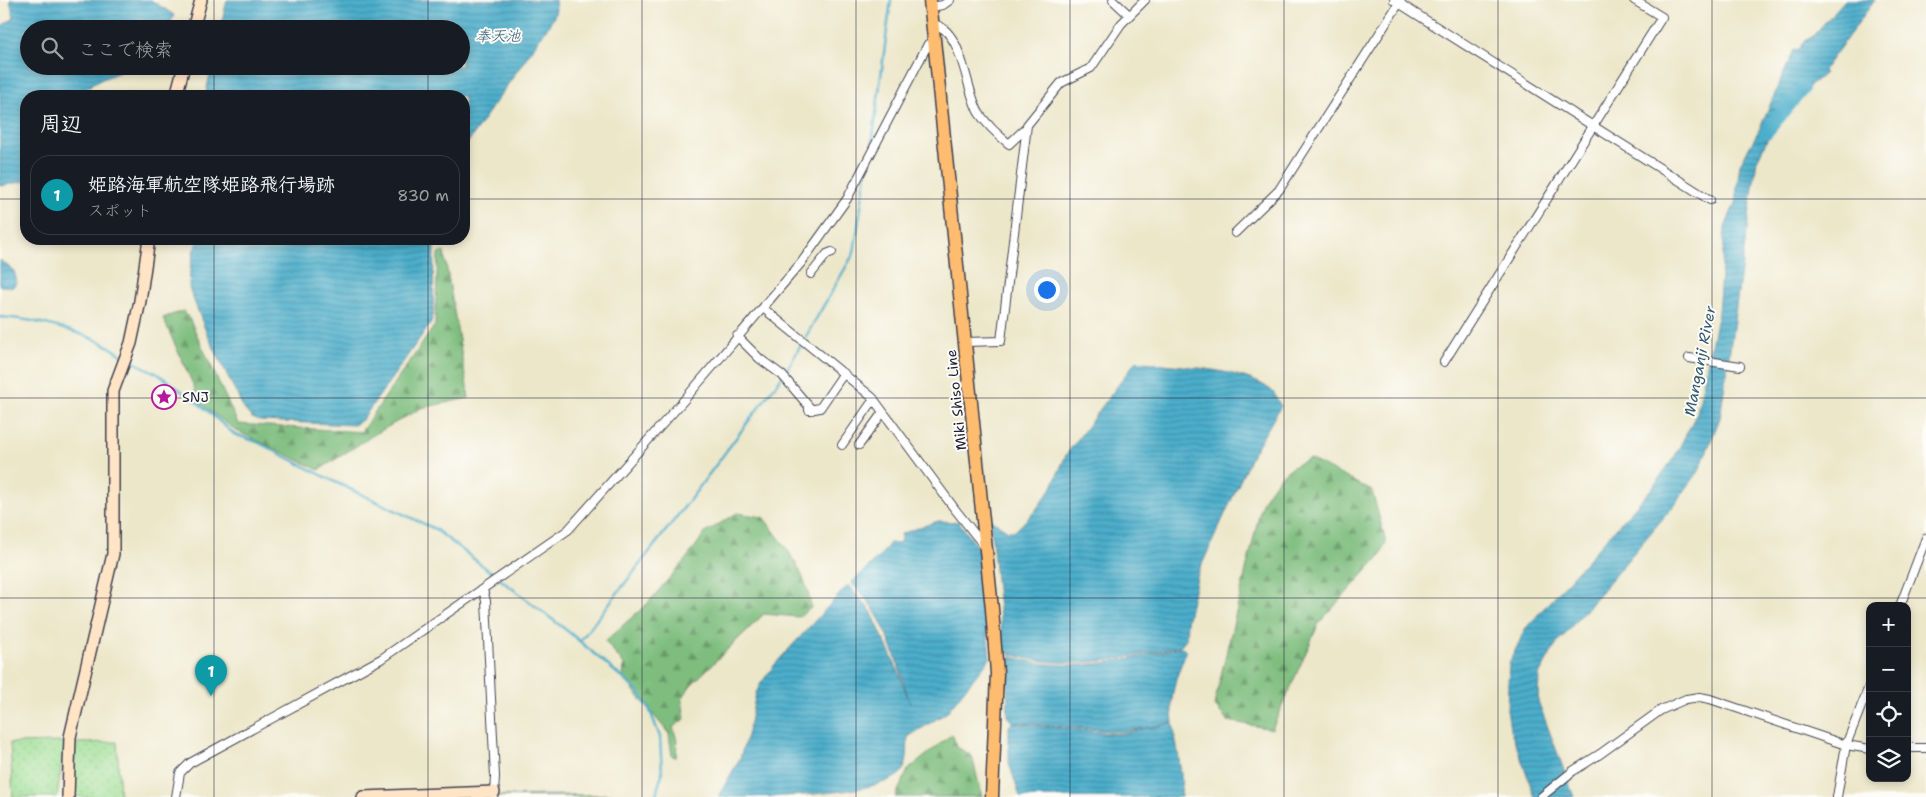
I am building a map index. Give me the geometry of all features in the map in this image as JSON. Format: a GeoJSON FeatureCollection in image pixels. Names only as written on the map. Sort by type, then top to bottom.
{"type":"FeatureCollection","features":[{"type":"Feature","properties":{"kind":"main road","name":"Miki Shiso Line"},"geometry":{"type":"LineString","coordinates":[[930,4],[986,547],[997,673],[992,797]]}},
{"type":"Feature","properties":{"kind":"street"},"geometry":{"type":"LineString","coordinates":[[195,20],[201,0]]}},
{"type":"Feature","properties":{"kind":"street"},"geometry":{"type":"LineString","coordinates":[[930,4],[944,5],[950,0]]}},
{"type":"Feature","properties":{"kind":"street"},"geometry":{"type":"LineString","coordinates":[[1113,0],[1129,15]]}},
{"type":"Feature","properties":{"kind":"street"},"geometry":{"type":"LineString","coordinates":[[932,24],[941,26],[951,35],[979,112],[989,125],[1009,144],[1026,129],[1060,82],[1091,68],[1129,15],[1145,0]]}},
{"type":"Feature","properties":{"kind":"street"},"geometry":{"type":"LineString","coordinates":[[1444,362],[1519,247],[1592,127],[1662,18],[1634,0]]}},
{"type":"Feature","properties":{"kind":"street"},"geometry":{"type":"LineString","coordinates":[[1235,233],[1279,190],[1398,1],[1592,127],[1710,200]]}},
{"type":"Feature","properties":{"kind":"street"},"geometry":{"type":"LineString","coordinates":[[176,797],[180,773],[190,763],[381,659],[568,530],[801,263],[847,199],[928,44],[934,42]]}},
{"type":"Feature","properties":{"kind":"street"},"geometry":{"type":"LineString","coordinates":[[178,90],[182,75]]}},
{"type":"Feature","properties":{"kind":"street"},"geometry":{"type":"LineString","coordinates":[[965,342],[1001,341],[1026,129]]}},
{"type":"Feature","properties":{"kind":"street"},"geometry":{"type":"LineString","coordinates":[[801,263],[813,277],[830,253],[815,243]]}},
{"type":"Feature","properties":{"kind":"street"},"geometry":{"type":"LineString","coordinates":[[68,797],[70,737],[113,554],[114,391],[140,300],[148,245]]}},
{"type":"Feature","properties":{"kind":"street"},"geometry":{"type":"LineString","coordinates":[[763,308],[874,399],[981,544],[986,547]]}},
{"type":"Feature","properties":{"kind":"street"},"geometry":{"type":"LineString","coordinates":[[738,336],[765,364],[782,375],[809,410],[820,408],[828,400],[844,373]]}},
{"type":"Feature","properties":{"kind":"street"},"geometry":{"type":"LineString","coordinates":[[1693,358],[1740,366]]}},
{"type":"Feature","properties":{"kind":"street"},"geometry":{"type":"LineString","coordinates":[[842,445],[874,399]]}},
{"type":"Feature","properties":{"kind":"street"},"geometry":{"type":"LineString","coordinates":[[859,446],[883,412]]}},
{"type":"Feature","properties":{"kind":"street"},"geometry":{"type":"LineString","coordinates":[[1902,602],[1926,538]]}},
{"type":"Feature","properties":{"kind":"street"},"geometry":{"type":"LineString","coordinates":[[363,797],[494,795],[486,601],[482,590]]}},
{"type":"Feature","properties":{"kind":"street"},"geometry":{"type":"LineString","coordinates":[[1837,797],[1846,745],[1867,692]]}},
{"type":"Feature","properties":{"kind":"street"},"geometry":{"type":"LineString","coordinates":[[1541,797],[1661,710],[1680,700],[1700,697],[1846,745],[1866,748]]}},
{"type":"Feature","properties":{"kind":"street"},"geometry":{"type":"LineString","coordinates":[[1911,748],[1926,748]]}},
{"type":"Feature","properties":{"kind":"green space"},"geometry":{"type":"Polygon","coordinates":[[[444,252],[469,398],[421,408],[370,437],[319,470],[235,430],[193,398],[195,389],[163,318],[183,311],[189,318],[238,424],[361,432],[435,325],[438,254],[444,252]]]}},
{"type":"Feature","properties":{"kind":"green space"},"geometry":{"type":"Polygon","coordinates":[[[1310,459],[1372,491],[1386,542],[1381,555],[1319,623],[1272,729],[1228,721],[1214,705],[1262,503],[1281,476],[1294,466],[1310,459]]]}},
{"type":"Feature","properties":{"kind":"green space"},"geometry":{"type":"Polygon","coordinates":[[[737,513],[763,517],[800,571],[809,595],[811,608],[799,617],[764,614],[690,686],[682,699],[685,719],[673,727],[677,741],[676,757],[672,756],[669,734],[623,677],[624,665],[605,641],[647,604],[686,559],[706,532],[737,513]]]}},
{"type":"Feature","properties":{"kind":"green space"},"geometry":{"type":"Polygon","coordinates":[[[952,734],[957,747],[972,756],[982,797],[895,797],[908,770],[952,734]]]}},
{"type":"Feature","properties":{"kind":"green space"},"geometry":{"type":"Polygon","coordinates":[[[65,742],[57,797],[13,797],[10,743],[65,742]]]}},
{"type":"Feature","properties":{"kind":"green space"},"geometry":{"type":"Polygon","coordinates":[[[117,742],[120,797],[74,797],[70,792],[74,743],[117,742]]]}},
{"type":"Feature","properties":{"kind":"green space"},"geometry":{"type":"Polygon","coordinates":[[[624,794],[624,797],[496,796],[624,794]]]}},
{"type":"Feature","properties":{"kind":"water"},"geometry":{"type":"Polygon","coordinates":[[[10,0],[151,0],[174,15],[172,20],[20,20],[20,75],[112,75],[93,83],[85,90],[20,90],[20,182],[0,186],[0,27],[14,18],[10,0]]]}},
{"type":"Feature","properties":{"kind":"water","name":"奉天池"},"geometry":{"type":"Polygon","coordinates":[[[227,0],[555,0],[556,10],[553,19],[470,139],[470,90],[206,90],[210,75],[470,75],[470,20],[222,20],[227,0]]]}},
{"type":"Feature","properties":{"kind":"water"},"geometry":{"type":"Polygon","coordinates":[[[1845,0],[1875,0],[1823,71],[1825,73],[1782,110],[1757,160],[1720,418],[1699,471],[1675,504],[1555,646],[1539,675],[1538,701],[1574,797],[1535,797],[1510,728],[1507,709],[1509,663],[1526,628],[1652,488],[1675,456],[1697,413],[1718,312],[1725,227],[1735,203],[1740,164],[1759,130],[1794,50],[1797,51],[1806,39],[1811,38],[1845,0]]]}},
{"type":"Feature","properties":{"kind":"water"},"geometry":{"type":"Polygon","coordinates":[[[196,245],[434,245],[433,316],[430,324],[362,420],[354,425],[260,421],[252,418],[244,409],[207,334],[189,288],[194,249],[196,245]]]}},
{"type":"Feature","properties":{"kind":"water"},"geometry":{"type":"Polygon","coordinates":[[[0,260],[14,271],[17,282],[13,287],[0,286],[0,260]]]}},
{"type":"Feature","properties":{"kind":"water"},"geometry":{"type":"Polygon","coordinates":[[[1136,361],[1209,369],[1246,378],[1261,384],[1273,392],[1281,406],[1251,457],[1198,573],[1187,622],[1186,639],[1180,646],[1095,662],[1054,662],[1010,654],[1003,649],[990,519],[1008,531],[1015,531],[1035,511],[1051,489],[1066,455],[1136,361]]]}},
{"type":"Feature","properties":{"kind":"water"},"geometry":{"type":"Polygon","coordinates":[[[938,521],[959,522],[978,548],[990,658],[946,713],[908,737],[906,761],[901,773],[888,781],[842,791],[786,796],[718,797],[740,758],[748,732],[756,693],[761,683],[776,663],[848,585],[871,611],[899,673],[910,704],[886,632],[872,606],[851,583],[880,556],[890,543],[897,544],[901,540],[901,534],[938,521]]]}},
{"type":"Feature","properties":{"kind":"water"},"geometry":{"type":"Polygon","coordinates":[[[1182,647],[1186,652],[1172,697],[1173,723],[1182,786],[1181,797],[1020,797],[1009,763],[1009,726],[1012,723],[1120,734],[1172,723],[1121,732],[1013,722],[1008,716],[1007,672],[1011,666],[1008,659],[1012,657],[1057,665],[1098,664],[1182,647]]]}},
{"type":"Feature","properties":{"kind":"waterway"},"geometry":{"type":"LineString","coordinates":[[872,144],[891,0]]}},
{"type":"Feature","properties":{"kind":"waterway","name":"Manganji River"},"geometry":{"type":"LineString","coordinates":[[1766,132],[1802,89]]}},
{"type":"Feature","properties":{"kind":"waterway"},"geometry":{"type":"LineString","coordinates":[[580,641],[689,501],[786,371],[854,253],[867,167]]}},
{"type":"Feature","properties":{"kind":"waterway"},"geometry":{"type":"LineString","coordinates":[[0,317],[47,324],[64,329],[97,341],[123,356]]}},
{"type":"Feature","properties":{"kind":"waterway"},"geometry":{"type":"LineString","coordinates":[[128,359],[158,374],[202,406],[234,434],[257,442],[333,481],[435,529],[570,633],[639,692],[649,708],[660,737],[662,774],[655,797]]}},
{"type":"Feature","properties":{"kind":"place","name":"SNJ"},"geometry":{"type":"Point","coordinates":[164,397]}},
{"type":"Feature","properties":{"kind":"place","name":"姫路海軍航空隊姫路飛行場跡"},"geometry":{"type":"Point","coordinates":[211,696]}}]}
